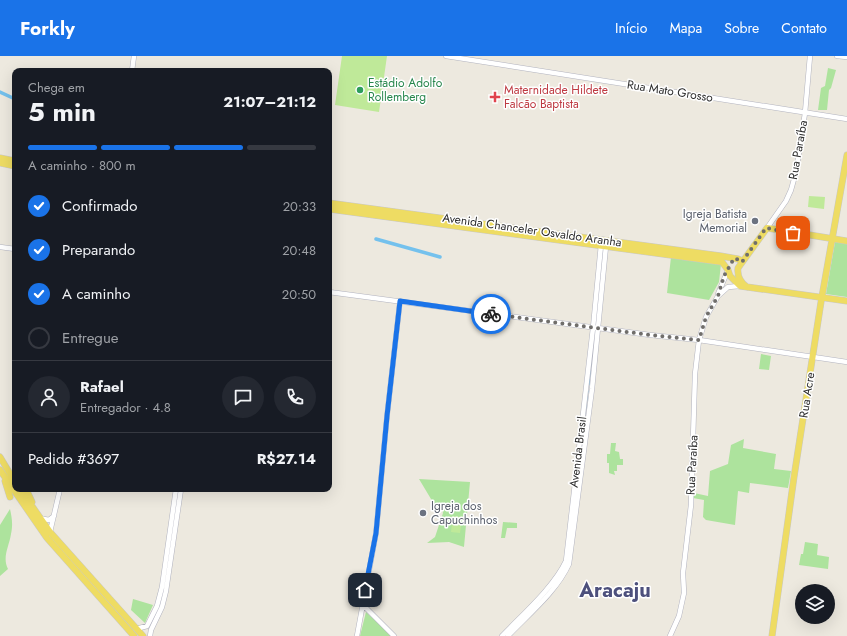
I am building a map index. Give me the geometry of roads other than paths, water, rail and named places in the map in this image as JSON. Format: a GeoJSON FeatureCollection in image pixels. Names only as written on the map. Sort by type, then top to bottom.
{"type":"FeatureCollection","features":[{"type":"Feature","properties":{"kind":"main road","name":"Rua Acre"},"geometry":{"type":"LineString","coordinates":[[772,636],[812,357],[847,155]]}},
{"type":"Feature","properties":{"kind":"main road"},"geometry":{"type":"LineString","coordinates":[[0,158],[12,160]]}},
{"type":"Feature","properties":{"kind":"main road"},"geometry":{"type":"LineString","coordinates":[[0,163],[12,165]]}},
{"type":"Feature","properties":{"kind":"main road","name":"Avenida Chanceler Osvaldo Aranha"},"geometry":{"type":"LineString","coordinates":[[332,202],[735,258]]}},
{"type":"Feature","properties":{"kind":"main road","name":"Avenida Chanceler Osvaldo Aranha"},"geometry":{"type":"LineString","coordinates":[[332,209],[722,262],[728,270]]}},
{"type":"Feature","properties":{"kind":"main road"},"geometry":{"type":"LineString","coordinates":[[766,228],[832,239],[847,240]]}},
{"type":"Feature","properties":{"kind":"main road","name":"Rua Paraíba"},"geometry":{"type":"LineString","coordinates":[[742,262],[766,228]]}},
{"type":"Feature","properties":{"kind":"main road"},"geometry":{"type":"LineString","coordinates":[[748,287],[741,282],[738,276],[738,268],[742,262],[735,258],[728,270],[730,276],[740,286],[847,301]]}},
{"type":"Feature","properties":{"kind":"main road"},"geometry":{"type":"LineString","coordinates":[[0,457],[6,473],[10,497]]}},
{"type":"Feature","properties":{"kind":"main road"},"geometry":{"type":"LineString","coordinates":[[6,473],[12,482]]}},
{"type":"Feature","properties":{"kind":"main road"},"geometry":{"type":"LineString","coordinates":[[18,492],[48,538],[134,636]]}},
{"type":"Feature","properties":{"kind":"main road"},"geometry":{"type":"LineString","coordinates":[[22,492],[50,532],[143,636]]}},
{"type":"Feature","properties":{"kind":"main road"},"geometry":{"type":"LineString","coordinates":[[27,492],[39,518]]}},
{"type":"Feature","properties":{"kind":"street"},"geometry":{"type":"LineString","coordinates":[[132,68],[134,56]]}},
{"type":"Feature","properties":{"kind":"street","name":"Rua Mato Grosso"},"geometry":{"type":"LineString","coordinates":[[446,56],[847,119]]}},
{"type":"Feature","properties":{"kind":"street","name":"Rua Paraíba"},"geometry":{"type":"LineString","coordinates":[[766,228],[786,201],[796,172],[805,113],[810,56]]}},
{"type":"Feature","properties":{"kind":"street"},"geometry":{"type":"LineString","coordinates":[[837,56],[847,57]]}},
{"type":"Feature","properties":{"kind":"street","name":"Avenida Brasil"},"geometry":{"type":"LineString","coordinates":[[508,636],[554,588],[567,570],[569,564],[592,389],[604,245]]}},
{"type":"Feature","properties":{"kind":"street"},"geometry":{"type":"LineString","coordinates":[[0,247],[12,249]]}},
{"type":"Feature","properties":{"kind":"street","name":"Rua Paraíba"},"geometry":{"type":"LineString","coordinates":[[670,636],[679,616],[684,593],[683,573],[691,505],[695,374],[699,340],[706,317],[718,296],[728,270]]}},
{"type":"Feature","properties":{"kind":"street"},"geometry":{"type":"LineString","coordinates":[[718,296],[728,286],[740,286]]}},
{"type":"Feature","properties":{"kind":"street"},"geometry":{"type":"LineString","coordinates":[[332,292],[596,328],[699,340],[847,362]]}},
{"type":"Feature","properties":{"kind":"street"},"geometry":{"type":"LineString","coordinates":[[357,636],[376,533],[400,301]]}},
{"type":"Feature","properties":{"kind":"street","name":"Avenida Brasil"},"geometry":{"type":"LineString","coordinates":[[502,636],[550,585],[566,561],[596,328]]}},
{"type":"Feature","properties":{"kind":"street"},"geometry":{"type":"LineString","coordinates":[[50,532],[59,492]]}},
{"type":"Feature","properties":{"kind":"street"},"geometry":{"type":"LineString","coordinates":[[136,629],[147,626],[157,606],[162,587],[176,492]]}},
{"type":"Feature","properties":{"kind":"street"},"geometry":{"type":"LineString","coordinates":[[150,636],[165,595],[181,492]]}},
{"type":"Feature","properties":{"kind":"street"},"geometry":{"type":"LineString","coordinates":[[39,518],[49,520],[55,514]]}},
{"type":"Feature","properties":{"kind":"street"},"geometry":{"type":"LineString","coordinates":[[170,528],[176,528]]}},
{"type":"Feature","properties":{"kind":"street"},"geometry":{"type":"LineString","coordinates":[[363,605],[394,636]]}},
{"type":"Feature","properties":{"kind":"waterway"},"geometry":{"type":"LineString","coordinates":[[0,92],[12,98]]}},
{"type":"Feature","properties":{"kind":"waterway"},"geometry":{"type":"LineString","coordinates":[[376,239],[440,257]]}},
{"type":"Feature","properties":{"kind":"waterway"},"geometry":{"type":"LineString","coordinates":[[596,324],[599,288]]}},
{"type":"Feature","properties":{"kind":"waterway"},"geometry":{"type":"LineString","coordinates":[[592,352],[592,358]]}},
{"type":"Feature","properties":{"kind":"waterway"},"geometry":{"type":"LineString","coordinates":[[589,385],[591,363]]}},
{"type":"Feature","properties":{"kind":"waterway"},"geometry":{"type":"LineString","coordinates":[[585,414],[588,391]]}},
{"type":"Feature","properties":{"kind":"place","name":"Estádio Adolfo Rollemberg"},"geometry":{"type":"Point","coordinates":[360,90]}},
{"type":"Feature","properties":{"kind":"place","name":"Maternidade Hildete Falcão Baptista"},"geometry":{"type":"Point","coordinates":[495,97]}},
{"type":"Feature","properties":{"kind":"place","name":"Igreja Batista Memorial"},"geometry":{"type":"Point","coordinates":[755,221]}},
{"type":"Feature","properties":{"kind":"place","name":"Igreja dos Capuchinhos"},"geometry":{"type":"Point","coordinates":[423,513]}},
{"type":"Feature","properties":{"kind":"district","name":"Aracaju"},"geometry":{"type":"Point","coordinates":[615,590]}}]}
